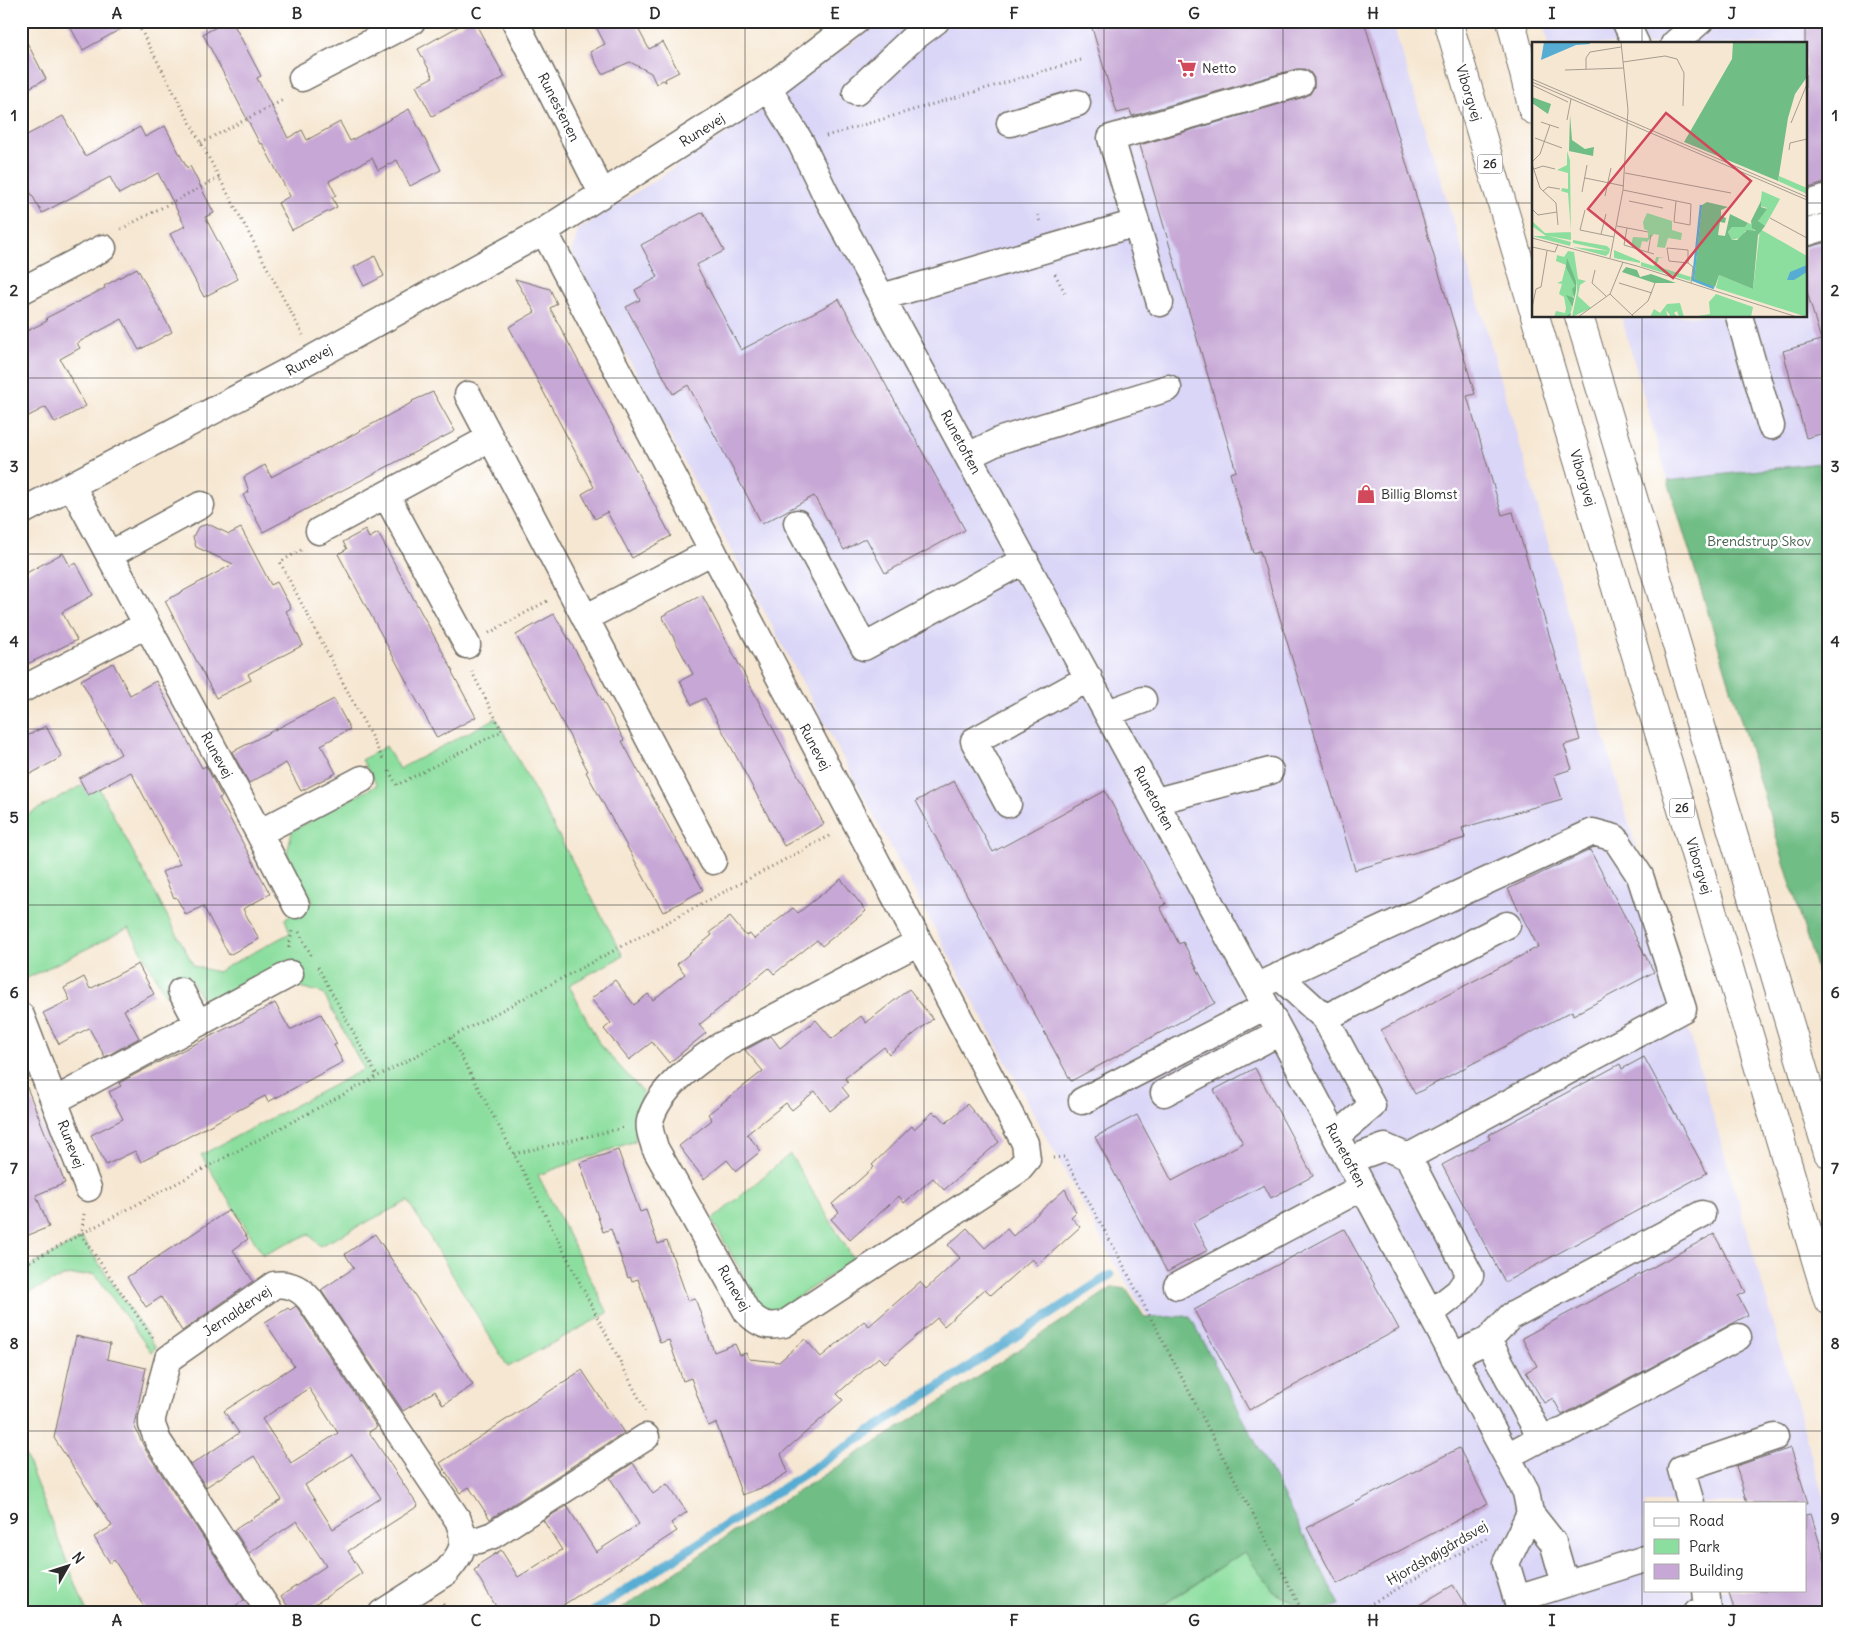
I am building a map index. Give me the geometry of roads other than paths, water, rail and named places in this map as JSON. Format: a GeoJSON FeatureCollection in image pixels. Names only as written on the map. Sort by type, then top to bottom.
{"type":"FeatureCollection","features":[{"type":"Feature","properties":{"kind":"main road","name":"Viborgvej"},"geometry":{"type":"LineString","coordinates":[[1448,21],[1532,305]]}},
{"type":"Feature","properties":{"kind":"main road"},"geometry":{"type":"LineString","coordinates":[[1511,21],[1532,106]]}},
{"type":"Feature","properties":{"kind":"main road","name":"Viborgvej"},"geometry":{"type":"LineString","coordinates":[[1536,318],[1828,1300]]}},
{"type":"Feature","properties":{"kind":"main road"},"geometry":{"type":"LineString","coordinates":[[1580,318],[1828,1153]]}},
{"type":"Feature","properties":{"kind":"street"},"geometry":{"type":"LineString","coordinates":[[302,78],[412,21]]}},
{"type":"Feature","properties":{"kind":"street","name":"Runestenen"},"geometry":{"type":"LineString","coordinates":[[515,21],[602,193]]}},
{"type":"Feature","properties":{"kind":"street","name":"Runevej"},"geometry":{"type":"LineString","coordinates":[[21,512],[315,357],[544,231],[768,88],[856,21]]}},
{"type":"Feature","properties":{"kind":"street"},"geometry":{"type":"LineString","coordinates":[[856,92],[912,39],[936,21]]}},
{"type":"Feature","properties":{"kind":"street"},"geometry":{"type":"LineString","coordinates":[[1625,21],[1635,42]]}},
{"type":"Feature","properties":{"kind":"street"},"geometry":{"type":"LineString","coordinates":[[1676,42],[1700,21]]}},
{"type":"Feature","properties":{"kind":"street"},"geometry":{"type":"LineString","coordinates":[[1160,303],[1111,138],[1300,83]]}},
{"type":"Feature","properties":{"kind":"street","name":"Runetoften"},"geometry":{"type":"LineString","coordinates":[[768,88],[801,143],[825,193],[1156,801],[1431,1312],[1526,1492],[1530,1513]]}},
{"type":"Feature","properties":{"kind":"street"},"geometry":{"type":"LineString","coordinates":[[1010,123],[1077,103]]}},
{"type":"Feature","properties":{"kind":"street"},"geometry":{"type":"LineString","coordinates":[[1806,205],[1828,198]]}},
{"type":"Feature","properties":{"kind":"street"},"geometry":{"type":"LineString","coordinates":[[882,297],[1136,223]]}},
{"type":"Feature","properties":{"kind":"street"},"geometry":{"type":"LineString","coordinates":[[1806,233],[1828,226]]}},
{"type":"Feature","properties":{"kind":"street","name":"Runevej"},"geometry":{"type":"LineString","coordinates":[[544,231],[1026,1143],[1027,1159],[1017,1171],[784,1324],[765,1326],[756,1321],[747,1312],[655,1148],[650,1122],[656,1106],[681,1076],[697,1062],[722,1045],[919,942]]}},
{"type":"Feature","properties":{"kind":"street"},"geometry":{"type":"LineString","coordinates":[[21,291],[103,248]]}},
{"type":"Feature","properties":{"kind":"street"},"geometry":{"type":"LineString","coordinates":[[1740,318],[1771,426]]}},
{"type":"Feature","properties":{"kind":"street"},"geometry":{"type":"LineString","coordinates":[[968,456],[1001,440],[1168,388]]}},
{"type":"Feature","properties":{"kind":"street"},"geometry":{"type":"LineString","coordinates":[[468,395],[713,861]]}},
{"type":"Feature","properties":{"kind":"street"},"geometry":{"type":"LineString","coordinates":[[320,531],[490,438]]}},
{"type":"Feature","properties":{"kind":"street","name":"Runevej"},"geometry":{"type":"LineString","coordinates":[[72,486],[296,905]]}},
{"type":"Feature","properties":{"kind":"street"},"geometry":{"type":"LineString","coordinates":[[386,495],[467,645]]}},
{"type":"Feature","properties":{"kind":"street"},"geometry":{"type":"LineString","coordinates":[[108,555],[200,505]]}},
{"type":"Feature","properties":{"kind":"street"},"geometry":{"type":"LineString","coordinates":[[797,523],[864,648],[1025,560]]}},
{"type":"Feature","properties":{"kind":"street"},"geometry":{"type":"LineString","coordinates":[[586,618],[713,551]]}},
{"type":"Feature","properties":{"kind":"street"},"geometry":{"type":"LineString","coordinates":[[21,690],[146,625]]}},
{"type":"Feature","properties":{"kind":"street"},"geometry":{"type":"LineString","coordinates":[[1008,804],[974,741],[1089,678]]}},
{"type":"Feature","properties":{"kind":"street"},"geometry":{"type":"LineString","coordinates":[[1108,713],[1143,700]]}},
{"type":"Feature","properties":{"kind":"street"},"geometry":{"type":"LineString","coordinates":[[1156,801],[1270,771]]}},
{"type":"Feature","properties":{"kind":"street"},"geometry":{"type":"LineString","coordinates":[[259,833],[362,779]]}},
{"type":"Feature","properties":{"kind":"street"},"geometry":{"type":"LineString","coordinates":[[1082,1101],[1261,996],[1279,976],[1593,832],[1615,838],[1640,876],[1683,1010],[1408,1157]]}},
{"type":"Feature","properties":{"kind":"street"},"geometry":{"type":"LineString","coordinates":[[1325,1018],[1506,925]]}},
{"type":"Feature","properties":{"kind":"street"},"geometry":{"type":"LineString","coordinates":[[54,1101],[290,974]]}},
{"type":"Feature","properties":{"kind":"street"},"geometry":{"type":"LineString","coordinates":[[1279,976],[1325,1018],[1372,1106],[1336,1136]]}},
{"type":"Feature","properties":{"kind":"street"},"geometry":{"type":"LineString","coordinates":[[182,991],[198,1023]]}},
{"type":"Feature","properties":{"kind":"street","name":"Runevej"},"geometry":{"type":"LineString","coordinates":[[21,1016],[88,1188]]}},
{"type":"Feature","properties":{"kind":"street"},"geometry":{"type":"LineString","coordinates":[[1164,1093],[1280,1032]]}},
{"type":"Feature","properties":{"kind":"street"},"geometry":{"type":"LineString","coordinates":[[1349,1160],[1385,1147],[1408,1157],[1470,1275],[1458,1292],[1431,1312]]}},
{"type":"Feature","properties":{"kind":"street"},"geometry":{"type":"LineString","coordinates":[[1177,1286],[1363,1187]]}},
{"type":"Feature","properties":{"kind":"street"},"geometry":{"type":"LineString","coordinates":[[1453,1356],[1488,1340],[1511,1316],[1702,1214]]}},
{"type":"Feature","properties":{"kind":"street","name":"Jernaldervej"},"geometry":{"type":"LineString","coordinates":[[270,1613],[158,1441],[152,1425],[153,1410],[168,1359],[274,1286],[284,1284],[303,1291],[310,1300],[458,1520],[464,1542]]}},
{"type":"Feature","properties":{"kind":"street"},"geometry":{"type":"LineString","coordinates":[[1507,1456],[1541,1438],[1564,1431],[1738,1337]]}},
{"type":"Feature","properties":{"kind":"street"},"geometry":{"type":"LineString","coordinates":[[1488,1340],[1541,1438]]}},
{"type":"Feature","properties":{"kind":"street"},"geometry":{"type":"LineString","coordinates":[[382,1613],[446,1572],[459,1556],[464,1542],[493,1535],[646,1437]]}},
{"type":"Feature","properties":{"kind":"street"},"geometry":{"type":"LineString","coordinates":[[1691,1502],[1681,1468],[1775,1437]]}},
{"type":"Feature","properties":{"kind":"street"},"geometry":{"type":"LineString","coordinates":[[1564,1584],[1553,1542],[1530,1513],[1506,1563],[1519,1606],[1564,1584],[1644,1559]]}},
{"type":"Feature","properties":{"kind":"street"},"geometry":{"type":"LineString","coordinates":[[1697,1613],[1708,1609],[1706,1592]]}},
{"type":"Feature","properties":{"kind":"waterway"},"geometry":{"type":"LineString","coordinates":[[591,1613],[1110,1275]]}},
{"type":"Feature","properties":{"kind":"place","name":"Netto"},"geometry":{"type":"Point","coordinates":[1187,68]}},
{"type":"Feature","properties":{"kind":"place","name":"Billig Blomst"},"geometry":{"type":"Point","coordinates":[1366,494]}},
{"type":"Feature","properties":{"kind":"park label","name":"Brendstrup Skov"},"geometry":{"type":"Point","coordinates":[1759,541]}}]}
